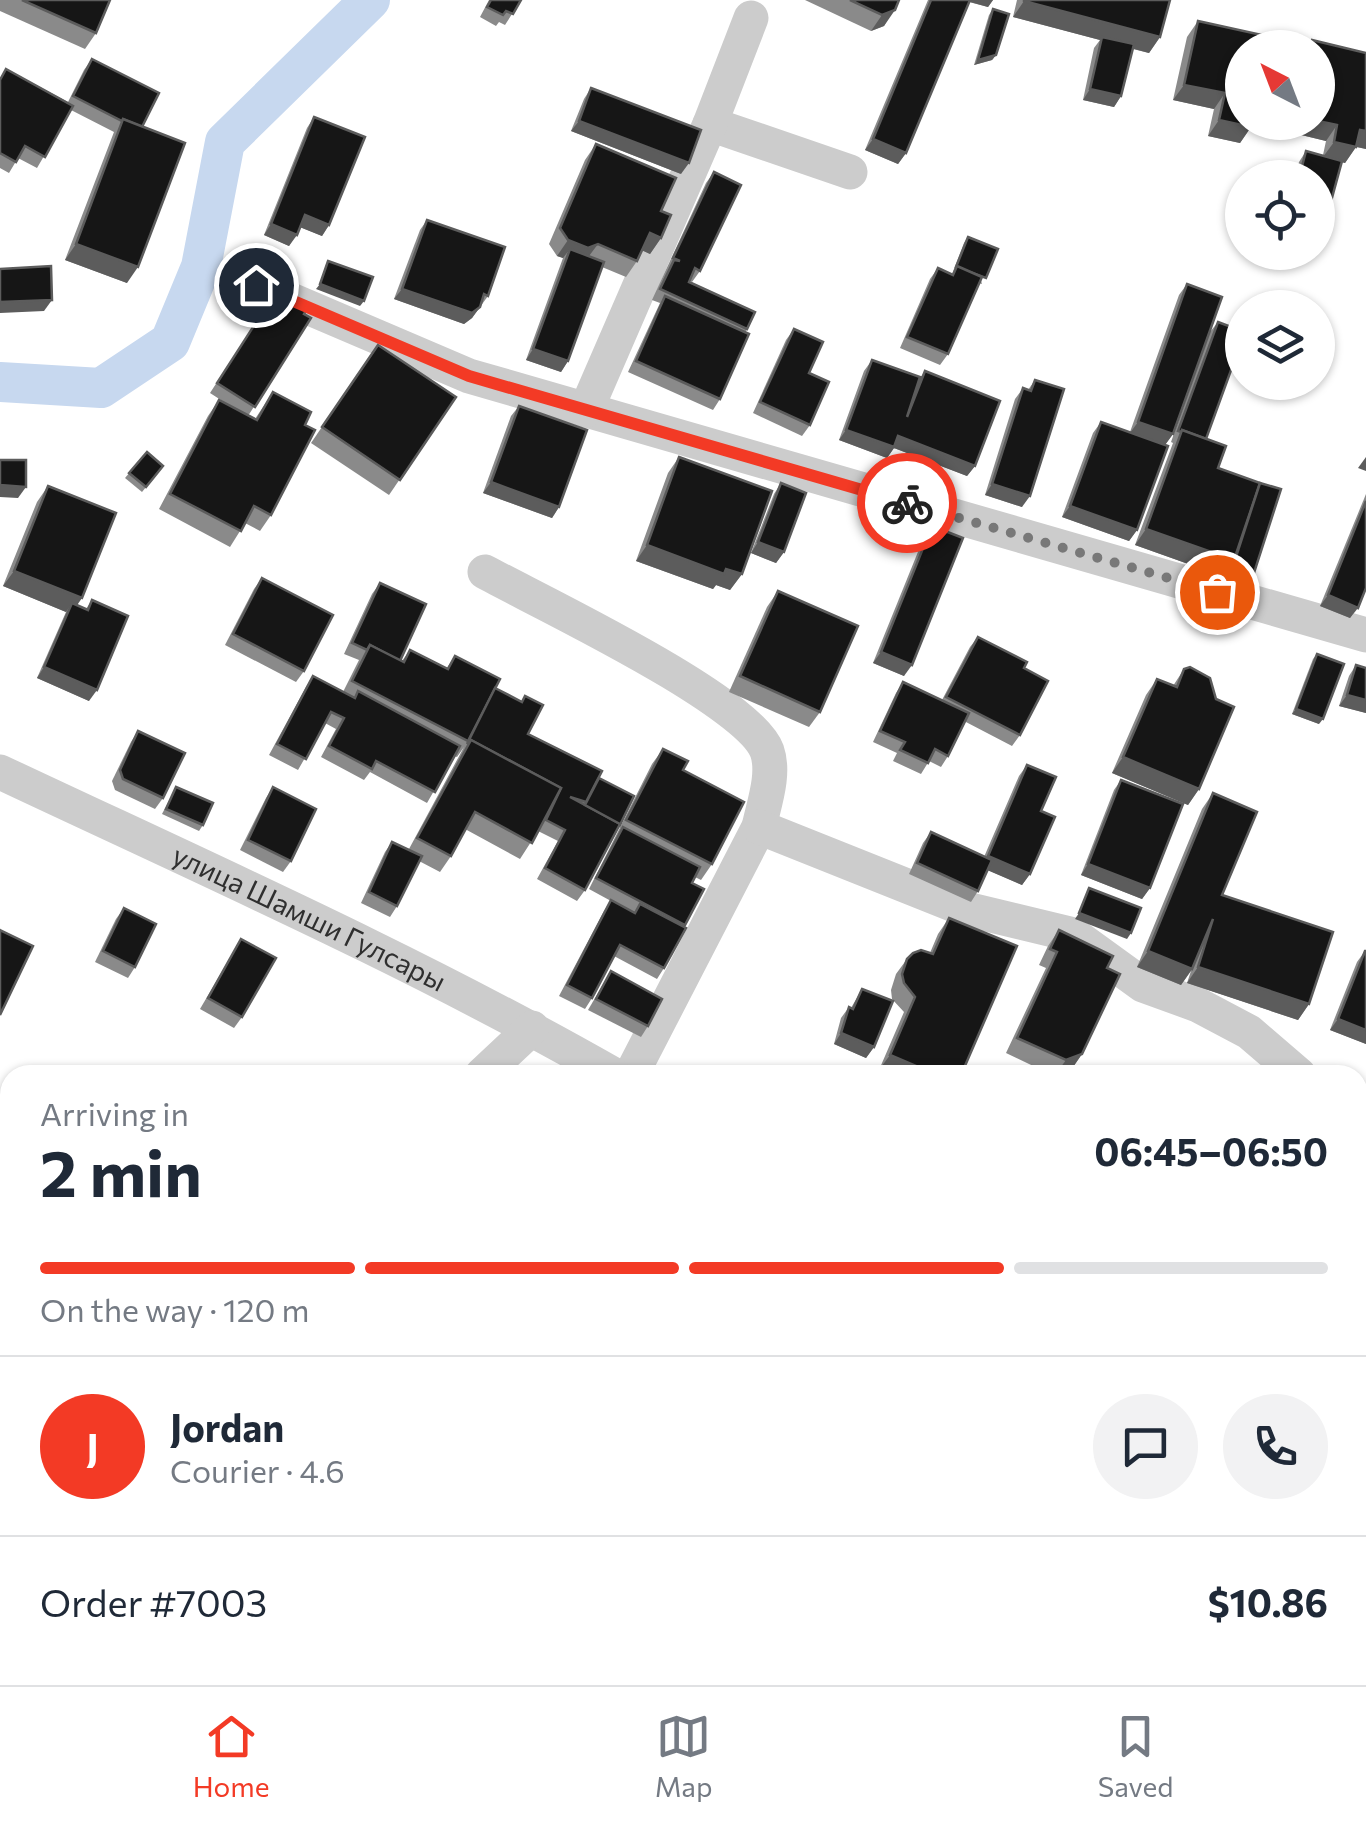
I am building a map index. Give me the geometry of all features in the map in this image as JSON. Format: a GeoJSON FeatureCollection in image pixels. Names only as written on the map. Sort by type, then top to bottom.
{"type":"FeatureCollection","features":[{"type":"Feature","properties":{"kind":"street"},"geometry":{"type":"LineString","coordinates":[[586,410],[710,124],[751,18]]}},
{"type":"Feature","properties":{"kind":"street"},"geometry":{"type":"LineString","coordinates":[[710,124],[850,172]]}},
{"type":"Feature","properties":{"kind":"street"},"geometry":{"type":"LineString","coordinates":[[256,285],[469,376],[1366,635]]}},
{"type":"Feature","properties":{"kind":"street"},"geometry":{"type":"LineString","coordinates":[[485,572],[696,687],[736,713],[768,753],[769,783],[759,826],[636,1065]]}},
{"type":"Feature","properties":{"kind":"street","name":"улица Шамши Гулсары"},"geometry":{"type":"LineString","coordinates":[[0,772],[223,895],[532,1028],[597,1065]]}},
{"type":"Feature","properties":{"kind":"street"},"geometry":{"type":"LineString","coordinates":[[759,826],[962,908],[1074,935],[1143,985],[1198,1005],[1248,1032],[1287,1065]]}},
{"type":"Feature","properties":{"kind":"street"},"geometry":{"type":"LineString","coordinates":[[493,1065],[532,1028]]}},
{"type":"Feature","properties":{"kind":"building"},"geometry":{"type":"Polygon","coordinates":[[[22,0],[110,0],[96,33],[22,0]]]}},
{"type":"Feature","properties":{"kind":"building"},"geometry":{"type":"Polygon","coordinates":[[[491,0],[521,0],[513,14],[506,11],[503,15],[487,7],[491,0]]]}},
{"type":"Feature","properties":{"kind":"building"},"geometry":{"type":"Polygon","coordinates":[[[850,0],[899,0],[895,10],[882,15],[850,0]]]}},
{"type":"Feature","properties":{"kind":"building"},"geometry":{"type":"Polygon","coordinates":[[[931,0],[970,0],[906,153],[873,139],[931,0]]]}},
{"type":"Feature","properties":{"kind":"building"},"geometry":{"type":"Polygon","coordinates":[[[1024,0],[1170,0],[1160,37],[1024,0]]]}},
{"type":"Feature","properties":{"kind":"building"},"geometry":{"type":"Polygon","coordinates":[[[993,9],[1009,14],[996,55],[978,60],[993,9]]]}},
{"type":"Feature","properties":{"kind":"building"},"geometry":{"type":"Polygon","coordinates":[[[1198,21],[1239,30],[1225,30],[1225,93],[1184,85],[1198,21]]]}},
{"type":"Feature","properties":{"kind":"building"},"geometry":{"type":"Polygon","coordinates":[[[1102,37],[1134,44],[1121,96],[1090,89],[1102,37]]]}},
{"type":"Feature","properties":{"kind":"building"},"geometry":{"type":"Polygon","coordinates":[[[1335,46],[1366,53],[1366,131],[1360,130],[1356,147],[1334,142],[1335,46]]]}},
{"type":"Feature","properties":{"kind":"building"},"geometry":{"type":"Polygon","coordinates":[[[92,59],[159,93],[142,127],[73,96],[92,59]]]}},
{"type":"Feature","properties":{"kind":"building"},"geometry":{"type":"Polygon","coordinates":[[[6,69],[73,106],[45,157],[25,146],[16,162],[0,153],[0,80],[6,69]]]}},
{"type":"Feature","properties":{"kind":"building"},"geometry":{"type":"Polygon","coordinates":[[[591,88],[701,130],[689,163],[579,121],[591,88]]]}},
{"type":"Feature","properties":{"kind":"building"},"geometry":{"type":"Polygon","coordinates":[[[1225,93],[1225,121],[1219,120],[1225,93]]]}},
{"type":"Feature","properties":{"kind":"building"},"geometry":{"type":"Polygon","coordinates":[[[314,117],[365,137],[329,225],[305,215],[297,235],[271,224],[314,117]]]}},
{"type":"Feature","properties":{"kind":"building"},"geometry":{"type":"Polygon","coordinates":[[[123,119],[185,143],[138,267],[76,244],[123,119]]]}},
{"type":"Feature","properties":{"kind":"building"},"geometry":{"type":"Polygon","coordinates":[[[596,144],[676,178],[661,211],[671,215],[661,238],[650,233],[637,261],[598,244],[588,248],[568,240],[560,228],[596,144]]]}},
{"type":"Feature","properties":{"kind":"building"},"geometry":{"type":"Polygon","coordinates":[[[1306,151],[1342,161],[1335,187],[1335,160],[1304,160],[1306,151]]]}},
{"type":"Feature","properties":{"kind":"building"},"geometry":{"type":"Polygon","coordinates":[[[714,172],[741,185],[700,271],[695,268],[689,282],[755,312],[747,329],[660,289],[674,260],[680,261],[673,258],[714,172]]]}},
{"type":"Feature","properties":{"kind":"building"},"geometry":{"type":"Polygon","coordinates":[[[427,220],[505,247],[488,296],[484,294],[480,307],[472,313],[402,289],[427,220]]]}},
{"type":"Feature","properties":{"kind":"building"},"geometry":{"type":"Polygon","coordinates":[[[968,237],[998,249],[986,278],[956,267],[968,237]]]}},
{"type":"Feature","properties":{"kind":"building"},"geometry":{"type":"Polygon","coordinates":[[[570,249],[604,262],[568,361],[533,349],[570,249]]]}},
{"type":"Feature","properties":{"kind":"building"},"geometry":{"type":"Polygon","coordinates":[[[328,261],[373,277],[364,301],[320,284],[328,261]]]}},
{"type":"Feature","properties":{"kind":"building"},"geometry":{"type":"Polygon","coordinates":[[[51,266],[52,300],[0,302],[0,269],[51,266]]]}},
{"type":"Feature","properties":{"kind":"building"},"geometry":{"type":"Polygon","coordinates":[[[957,266],[982,277],[948,354],[907,337],[938,268],[953,275],[957,266]]]}},
{"type":"Feature","properties":{"kind":"building"},"geometry":{"type":"Polygon","coordinates":[[[1187,284],[1222,297],[1173,434],[1138,422],[1187,284]]]}},
{"type":"Feature","properties":{"kind":"building"},"geometry":{"type":"Polygon","coordinates":[[[277,290],[307,309],[304,314],[311,318],[255,407],[217,383],[277,290]]]}},
{"type":"Feature","properties":{"kind":"building"},"geometry":{"type":"Polygon","coordinates":[[[665,296],[749,334],[720,399],[636,361],[665,296]]]}},
{"type":"Feature","properties":{"kind":"building"},"geometry":{"type":"Polygon","coordinates":[[[1218,322],[1225,325],[1225,387],[1206,439],[1178,431],[1218,322]]]}},
{"type":"Feature","properties":{"kind":"building"},"geometry":{"type":"Polygon","coordinates":[[[794,329],[823,342],[809,373],[829,382],[810,425],[760,402],[794,329]]]}},
{"type":"Feature","properties":{"kind":"building"},"geometry":{"type":"Polygon","coordinates":[[[378,345],[456,397],[400,480],[322,427],[378,345]]]}},
{"type":"Feature","properties":{"kind":"building"},"geometry":{"type":"Polygon","coordinates":[[[872,360],[920,377],[907,417],[925,371],[1000,401],[975,466],[898,436],[894,447],[846,430],[872,360]]]}},
{"type":"Feature","properties":{"kind":"building"},"geometry":{"type":"Polygon","coordinates":[[[1035,380],[1064,389],[1030,496],[992,484],[1023,388],[1031,391],[1035,380]]]}},
{"type":"Feature","properties":{"kind":"building"},"geometry":{"type":"Polygon","coordinates":[[[273,392],[311,412],[305,425],[315,430],[271,515],[254,506],[241,531],[170,494],[219,400],[257,420],[273,392]]]}},
{"type":"Feature","properties":{"kind":"building"},"geometry":{"type":"Polygon","coordinates":[[[519,406],[587,430],[559,507],[491,482],[519,406]]]}},
{"type":"Feature","properties":{"kind":"building"},"geometry":{"type":"Polygon","coordinates":[[[1101,422],[1168,446],[1137,530],[1070,506],[1101,422]]]}},
{"type":"Feature","properties":{"kind":"building"},"geometry":{"type":"Polygon","coordinates":[[[1182,430],[1226,446],[1218,468],[1260,483],[1234,560],[1146,529],[1182,430]]]}},
{"type":"Feature","properties":{"kind":"building"},"geometry":{"type":"Polygon","coordinates":[[[147,452],[163,466],[146,487],[129,473],[147,452]]]}},
{"type":"Feature","properties":{"kind":"building"},"geometry":{"type":"Polygon","coordinates":[[[679,457],[772,491],[742,574],[726,569],[724,574],[647,545],[679,457]]]}},
{"type":"Feature","properties":{"kind":"building"},"geometry":{"type":"Polygon","coordinates":[[[0,460],[26,460],[26,487],[0,485],[0,460]]]}},
{"type":"Feature","properties":{"kind":"building"},"geometry":{"type":"Polygon","coordinates":[[[781,483],[806,493],[784,552],[758,542],[781,483]]]}},
{"type":"Feature","properties":{"kind":"building"},"geometry":{"type":"Polygon","coordinates":[[[1260,483],[1281,489],[1253,576],[1232,569],[1260,483]]]}},
{"type":"Feature","properties":{"kind":"building"},"geometry":{"type":"Polygon","coordinates":[[[48,486],[116,513],[82,598],[14,571],[48,486]]]}},
{"type":"Feature","properties":{"kind":"building"},"geometry":{"type":"Polygon","coordinates":[[[1366,501],[1366,588],[1358,608],[1328,595],[1366,501]]]}},
{"type":"Feature","properties":{"kind":"building"},"geometry":{"type":"Polygon","coordinates":[[[932,526],[963,538],[912,665],[881,652],[932,526]]]}},
{"type":"Feature","properties":{"kind":"building"},"geometry":{"type":"Polygon","coordinates":[[[262,578],[333,615],[304,671],[233,634],[262,578]]]}},
{"type":"Feature","properties":{"kind":"building"},"geometry":{"type":"Polygon","coordinates":[[[380,583],[426,604],[400,661],[370,645],[367,650],[352,643],[380,583]]]}},
{"type":"Feature","properties":{"kind":"building"},"geometry":{"type":"Polygon","coordinates":[[[778,591],[858,626],[820,712],[740,676],[778,591]]]}},
{"type":"Feature","properties":{"kind":"building"},"geometry":{"type":"Polygon","coordinates":[[[92,600],[128,616],[97,690],[44,667],[72,603],[88,610],[92,600]]]}},
{"type":"Feature","properties":{"kind":"building"},"geometry":{"type":"Polygon","coordinates":[[[978,637],[1027,662],[1024,668],[1048,681],[1020,735],[946,697],[978,637]]]}},
{"type":"Feature","properties":{"kind":"building"},"geometry":{"type":"Polygon","coordinates":[[[370,645],[404,662],[410,650],[448,669],[455,656],[500,679],[468,741],[352,681],[370,645]]]}},
{"type":"Feature","properties":{"kind":"building"},"geometry":{"type":"Polygon","coordinates":[[[1317,654],[1344,664],[1323,719],[1296,709],[1317,654]]]}},
{"type":"Feature","properties":{"kind":"building"},"geometry":{"type":"Polygon","coordinates":[[[1356,665],[1366,668],[1366,700],[1347,695],[1356,665]]]}},
{"type":"Feature","properties":{"kind":"building"},"geometry":{"type":"Polygon","coordinates":[[[1190,667],[1210,678],[1216,699],[1234,707],[1199,789],[1123,757],[1157,679],[1177,687],[1184,669],[1190,667]]]}},
{"type":"Feature","properties":{"kind":"building"},"geometry":{"type":"Polygon","coordinates":[[[313,676],[355,698],[358,691],[460,746],[435,792],[376,761],[372,769],[329,746],[344,718],[331,712],[306,759],[277,744],[313,676]]]}},
{"type":"Feature","properties":{"kind":"building"},"geometry":{"type":"Polygon","coordinates":[[[903,682],[969,713],[948,756],[935,749],[928,763],[900,750],[905,742],[880,731],[903,682]]]}},
{"type":"Feature","properties":{"kind":"building"},"geometry":{"type":"Polygon","coordinates":[[[495,688],[522,702],[525,696],[543,705],[528,734],[602,771],[586,802],[570,797],[620,824],[585,890],[545,868],[565,830],[546,820],[561,788],[471,740],[467,744],[495,688]]]}},
{"type":"Feature","properties":{"kind":"building"},"geometry":{"type":"Polygon","coordinates":[[[138,731],[185,753],[163,798],[123,779],[120,770],[138,731]]]}},
{"type":"Feature","properties":{"kind":"building"},"geometry":{"type":"Polygon","coordinates":[[[471,740],[561,788],[532,843],[475,812],[451,856],[417,838],[471,740]]]}},
{"type":"Feature","properties":{"kind":"building"},"geometry":{"type":"Polygon","coordinates":[[[663,749],[688,761],[683,770],[744,802],[712,864],[626,820],[663,749]]]}},
{"type":"Feature","properties":{"kind":"building"},"geometry":{"type":"Polygon","coordinates":[[[1027,765],[1056,777],[1041,811],[1055,817],[1030,874],[988,856],[1027,765]]]}},
{"type":"Feature","properties":{"kind":"building"},"geometry":{"type":"Polygon","coordinates":[[[599,778],[634,796],[619,827],[620,824],[585,805],[599,778]]]}},
{"type":"Feature","properties":{"kind":"building"},"geometry":{"type":"Polygon","coordinates":[[[1121,780],[1183,804],[1150,888],[1088,864],[1121,780]]]}},
{"type":"Feature","properties":{"kind":"building"},"geometry":{"type":"Polygon","coordinates":[[[176,787],[213,803],[203,825],[166,809],[176,787]]]}},
{"type":"Feature","properties":{"kind":"building"},"geometry":{"type":"Polygon","coordinates":[[[273,787],[316,809],[291,861],[248,840],[273,787]]]}},
{"type":"Feature","properties":{"kind":"building"},"geometry":{"type":"Polygon","coordinates":[[[1213,793],[1257,812],[1222,895],[1333,932],[1309,1004],[1198,967],[1213,919],[1192,969],[1148,951],[1213,793]]]}},
{"type":"Feature","properties":{"kind":"building"},"geometry":{"type":"Polygon","coordinates":[[[623,827],[700,867],[692,883],[704,889],[685,925],[596,878],[623,827]]]}},
{"type":"Feature","properties":{"kind":"building"},"geometry":{"type":"Polygon","coordinates":[[[931,832],[992,860],[978,891],[917,863],[931,832]]]}},
{"type":"Feature","properties":{"kind":"building"},"geometry":{"type":"Polygon","coordinates":[[[392,842],[422,856],[397,906],[369,892],[392,842]]]}},
{"type":"Feature","properties":{"kind":"building"},"geometry":{"type":"Polygon","coordinates":[[[1089,888],[1141,908],[1131,933],[1079,913],[1089,888]]]}},
{"type":"Feature","properties":{"kind":"building"},"geometry":{"type":"Polygon","coordinates":[[[611,900],[635,913],[640,904],[686,928],[664,968],[620,945],[592,998],[567,985],[611,900]]]}},
{"type":"Feature","properties":{"kind":"building"},"geometry":{"type":"Polygon","coordinates":[[[124,908],[156,924],[135,967],[103,951],[124,908]]]}},
{"type":"Feature","properties":{"kind":"building"},"geometry":{"type":"Polygon","coordinates":[[[949,918],[1017,946],[965,1065],[914,1065],[890,1055],[915,997],[902,974],[907,959],[921,950],[933,954],[949,918]]]}},
{"type":"Feature","properties":{"kind":"building"},"geometry":{"type":"Polygon","coordinates":[[[0,930],[33,946],[0,1015],[0,930]]]}},
{"type":"Feature","properties":{"kind":"building"},"geometry":{"type":"Polygon","coordinates":[[[1059,930],[1113,956],[1107,968],[1120,974],[1082,1054],[1066,1060],[1017,1038],[1057,952],[1050,949],[1059,930]]]}},
{"type":"Feature","properties":{"kind":"building"},"geometry":{"type":"Polygon","coordinates":[[[241,939],[276,958],[242,1017],[208,998],[241,939]]]}},
{"type":"Feature","properties":{"kind":"building"},"geometry":{"type":"Polygon","coordinates":[[[1366,951],[1366,1030],[1338,1019],[1366,951]]]}},
{"type":"Feature","properties":{"kind":"building"},"geometry":{"type":"Polygon","coordinates":[[[611,971],[662,999],[648,1026],[596,999],[611,971]]]}},
{"type":"Feature","properties":{"kind":"building"},"geometry":{"type":"Polygon","coordinates":[[[862,989],[893,1001],[874,1047],[841,1033],[849,1007],[853,1009],[862,989]]]}},
{"type":"Feature","properties":{"kind":"waterway"},"geometry":{"type":"LineString","coordinates":[[0,382],[101,388],[170,342],[201,267],[225,142],[370,0]]}},
{"type":"Feature","properties":{"kind":"way so far"},"geometry":{"type":"LineString","coordinates":[[907,503],[1217,592]]}},
{"type":"Feature","properties":{"kind":"route"},"geometry":{"type":"LineString","coordinates":[[256,285],[469,376],[907,503]]}}]}
